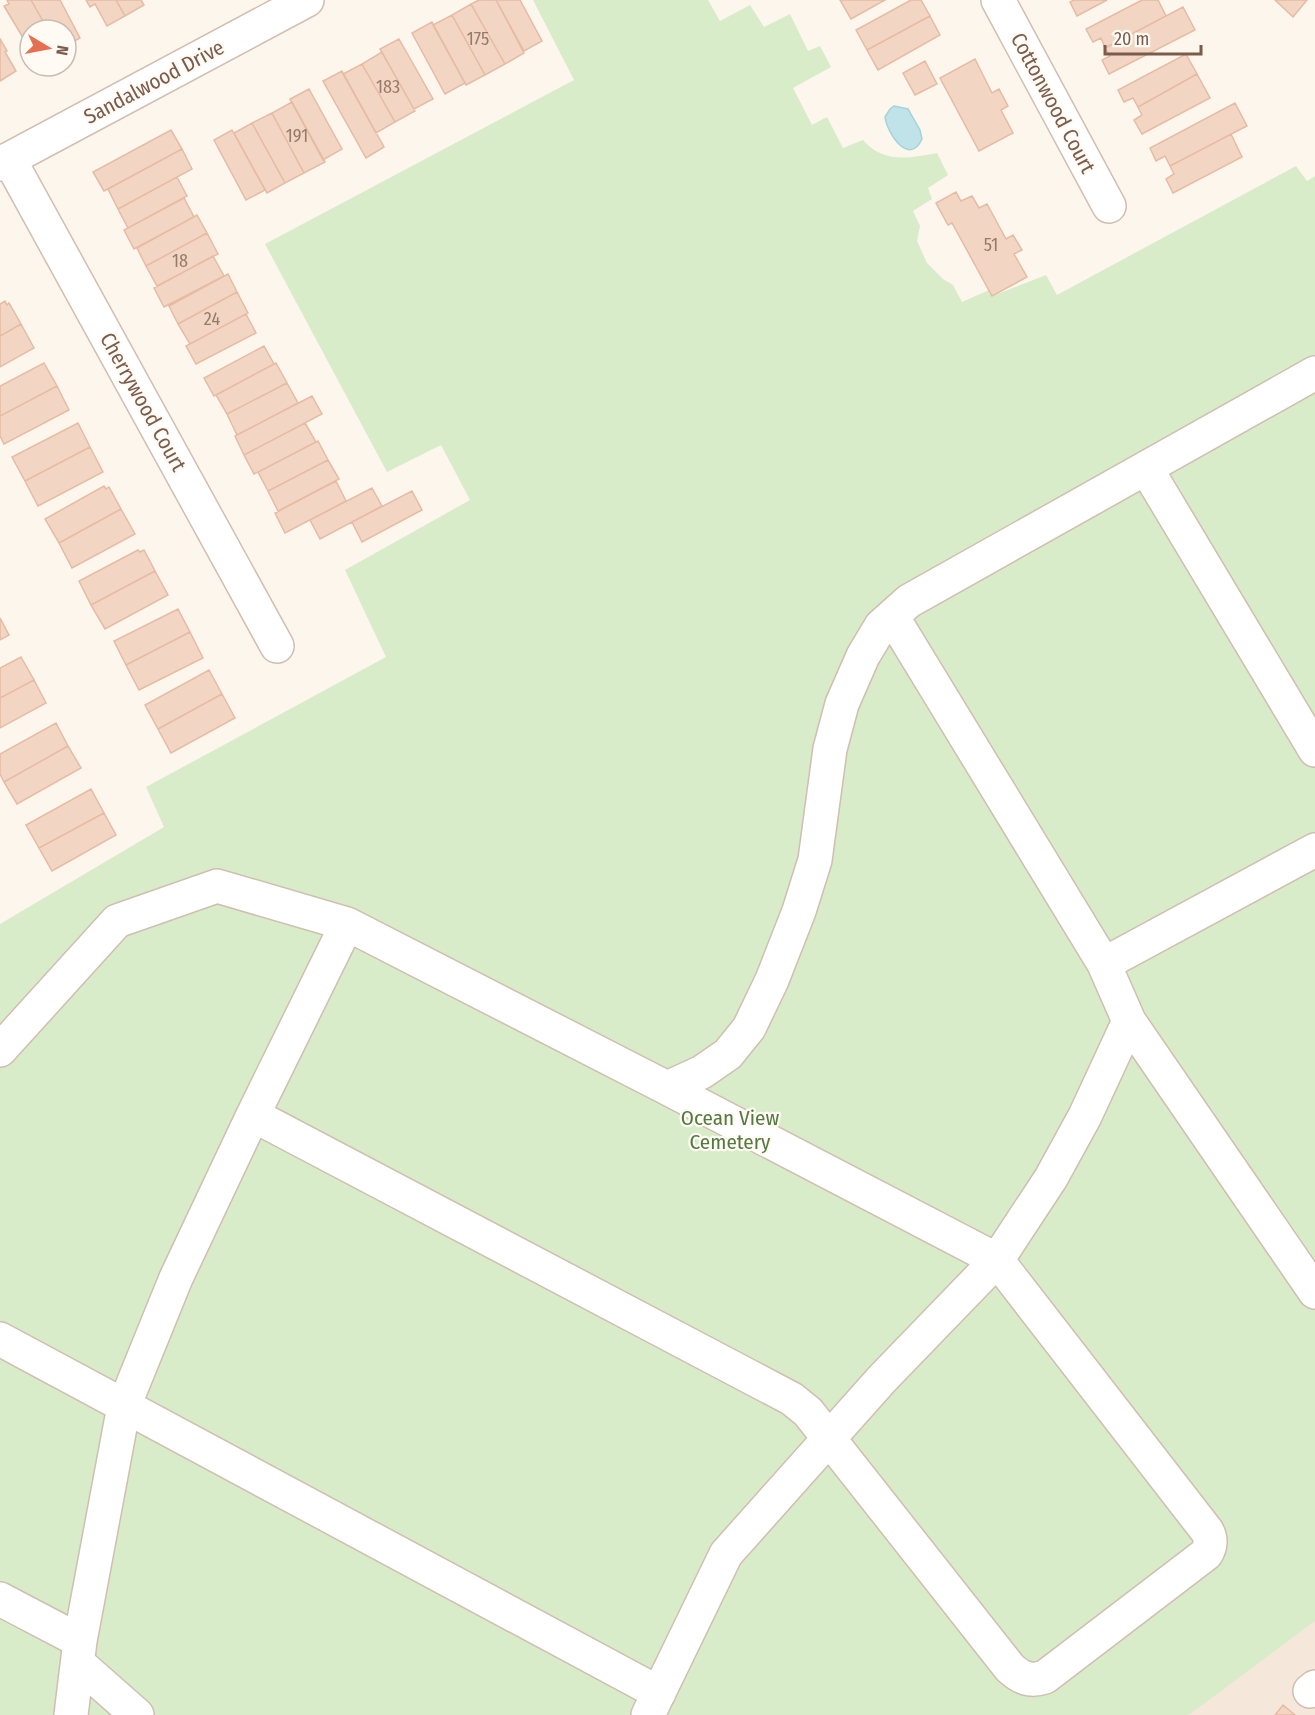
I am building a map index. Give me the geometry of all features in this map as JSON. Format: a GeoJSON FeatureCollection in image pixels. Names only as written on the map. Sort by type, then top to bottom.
{"type":"FeatureCollection","features":[{"type":"Feature","properties":{"kind":"street","name":"Sandalwood Drive"},"geometry":{"type":"LineString","coordinates":[[4,162],[307,0]]}},
{"type":"Feature","properties":{"kind":"street","name":"Cottonwood Court"},"geometry":{"type":"LineString","coordinates":[[998,0],[1109,206]]}},
{"type":"Feature","properties":{"kind":"street","name":"Cherrywood Court"},"geometry":{"type":"LineString","coordinates":[[4,162],[277,646]]}},
{"type":"Feature","properties":{"kind":"street"},"geometry":{"type":"LineString","coordinates":[[667,1088],[702,1072],[728,1054],[748,1028],[772,980],[799,911],[815,860],[831,749],[842,704],[863,656],[881,626],[909,601],[1315,373]]}},
{"type":"Feature","properties":{"kind":"street"},"geometry":{"type":"LineString","coordinates":[[1146,468],[1315,750]]}},
{"type":"Feature","properties":{"kind":"street"},"geometry":{"type":"LineString","coordinates":[[892,616],[1104,964],[1129,1021],[1315,1292]]}},
{"type":"Feature","properties":{"kind":"street"},"geometry":{"type":"LineString","coordinates":[[1104,964],[1315,850]]}},
{"type":"Feature","properties":{"kind":"street"},"geometry":{"type":"LineString","coordinates":[[0,1050],[117,921],[217,886],[347,924],[997,1260],[1207,1531],[1210,1537],[1210,1547],[1206,1554],[1045,1677],[1026,1679],[1010,1668],[808,1412],[792,1399],[253,1115]]}},
{"type":"Feature","properties":{"kind":"street"},"geometry":{"type":"LineString","coordinates":[[71,1715],[79,1652],[123,1406],[176,1278],[347,924]]}},
{"type":"Feature","properties":{"kind":"street"},"geometry":{"type":"LineString","coordinates":[[0,1339],[653,1704],[726,1554],[882,1379],[997,1260],[1051,1178],[1085,1116],[1129,1021]]}},
{"type":"Feature","properties":{"kind":"street"},"geometry":{"type":"LineString","coordinates":[[0,1599],[79,1652],[137,1715]]}},
{"type":"Feature","properties":{"kind":"shaded area"},"geometry":{"type":"Polygon","coordinates":[[[1315,1621],[1315,1715],[1189,1715],[1213,1696],[1315,1621]]]}},
{"type":"Feature","properties":{"kind":"green space","name":"Ocean View Cemetery"},"geometry":{"type":"Polygon","coordinates":[[[533,0],[708,0],[720,21],[750,5],[764,27],[790,14],[808,51],[820,46],[831,67],[793,88],[812,125],[827,117],[843,148],[863,140],[871,148],[888,156],[907,157],[937,153],[948,175],[928,188],[932,199],[913,211],[920,226],[917,241],[927,263],[943,279],[953,285],[962,302],[989,290],[992,296],[1046,275],[1057,295],[1296,166],[1307,181],[1315,176],[1315,1621],[1189,1715],[0,1715],[0,924],[164,827],[146,787],[386,657],[345,570],[470,500],[441,445],[387,472],[265,244],[574,80],[533,0]]]}},
{"type":"Feature","properties":{"kind":"water"},"geometry":{"type":"Polygon","coordinates":[[[894,106],[908,109],[920,130],[922,139],[917,147],[911,150],[899,144],[887,124],[885,117],[894,106]]]}},
{"type":"Feature","properties":{"kind":"building"},"geometry":{"type":"Polygon","coordinates":[[[7,0],[31,0],[41,18],[18,18],[18,29],[4,6],[9,4],[7,0]]]}},
{"type":"Feature","properties":{"kind":"building"},"geometry":{"type":"Polygon","coordinates":[[[31,0],[60,0],[69,18],[41,18],[31,0]]]}},
{"type":"Feature","properties":{"kind":"building"},"geometry":{"type":"Polygon","coordinates":[[[86,0],[116,0],[125,16],[107,26],[95,4],[90,7],[86,0]]]}},
{"type":"Feature","properties":{"kind":"building"},"geometry":{"type":"Polygon","coordinates":[[[116,0],[141,0],[144,5],[125,16],[116,0]]]}},
{"type":"Feature","properties":{"kind":"building"},"geometry":{"type":"Polygon","coordinates":[[[479,0],[496,0],[524,53],[505,64],[471,4],[479,0]]]}},
{"type":"Feature","properties":{"kind":"building"},"geometry":{"type":"Polygon","coordinates":[[[496,0],[520,0],[542,41],[524,51],[496,0]]]}},
{"type":"Feature","properties":{"kind":"building"},"geometry":{"type":"Polygon","coordinates":[[[840,0],[885,0],[851,19],[840,0]]]}},
{"type":"Feature","properties":{"kind":"building"},"geometry":{"type":"Polygon","coordinates":[[[911,0],[921,0],[930,16],[867,50],[856,30],[911,0]]]}},
{"type":"Feature","properties":{"kind":"building"},"geometry":{"type":"Polygon","coordinates":[[[1107,0],[1077,16],[1070,2],[1107,0]]]}},
{"type":"Feature","properties":{"kind":"building"},"geometry":{"type":"Polygon","coordinates":[[[1142,0],[1158,0],[1166,16],[1105,48],[1101,38],[1093,42],[1086,29],[1142,0]]]}},
{"type":"Feature","properties":{"kind":"building"},"geometry":{"type":"Polygon","coordinates":[[[1275,0],[1307,0],[1293,17],[1275,0]]]}},
{"type":"Feature","properties":{"kind":"building"},"geometry":{"type":"Polygon","coordinates":[[[471,4],[505,64],[485,75],[452,15],[471,4]]]}},
{"type":"Feature","properties":{"kind":"building"},"geometry":{"type":"Polygon","coordinates":[[[1183,7],[1195,30],[1109,74],[1102,60],[1110,56],[1105,48],[1183,7]]]}},
{"type":"Feature","properties":{"kind":"building"},"geometry":{"type":"Polygon","coordinates":[[[452,15],[485,75],[466,85],[433,25],[452,15]]]}},
{"type":"Feature","properties":{"kind":"building"},"geometry":{"type":"Polygon","coordinates":[[[930,16],[940,35],[878,70],[867,50],[930,16]]]}},
{"type":"Feature","properties":{"kind":"building"},"geometry":{"type":"Polygon","coordinates":[[[432,22],[465,83],[445,94],[412,33],[432,22]]]}},
{"type":"Feature","properties":{"kind":"building"},"geometry":{"type":"Polygon","coordinates":[[[0,39],[16,71],[0,81],[0,39]]]}},
{"type":"Feature","properties":{"kind":"building"},"geometry":{"type":"Polygon","coordinates":[[[399,39],[433,99],[414,109],[380,49],[399,39]]]}},
{"type":"Feature","properties":{"kind":"building"},"geometry":{"type":"Polygon","coordinates":[[[382,52],[415,111],[395,122],[362,64],[382,52]]]}},
{"type":"Feature","properties":{"kind":"building"},"geometry":{"type":"Polygon","coordinates":[[[1186,54],[1197,74],[1138,107],[1133,98],[1124,102],[1118,90],[1186,54]]]}},
{"type":"Feature","properties":{"kind":"building"},"geometry":{"type":"Polygon","coordinates":[[[975,59],[992,93],[999,89],[1008,106],[1001,110],[1013,133],[979,151],[940,78],[975,59]]]}},
{"type":"Feature","properties":{"kind":"building"},"geometry":{"type":"Polygon","coordinates":[[[925,61],[937,84],[915,95],[903,73],[925,61]]]}},
{"type":"Feature","properties":{"kind":"building"},"geometry":{"type":"Polygon","coordinates":[[[362,64],[395,122],[376,133],[343,74],[362,64]]]}},
{"type":"Feature","properties":{"kind":"building"},"geometry":{"type":"Polygon","coordinates":[[[342,71],[384,147],[366,158],[323,81],[342,71]]]}},
{"type":"Feature","properties":{"kind":"building"},"geometry":{"type":"Polygon","coordinates":[[[1197,74],[1210,98],[1142,134],[1134,120],[1142,115],[1138,107],[1197,74]]]}},
{"type":"Feature","properties":{"kind":"building"},"geometry":{"type":"Polygon","coordinates":[[[309,89],[342,149],[323,160],[290,99],[309,89]]]}},
{"type":"Feature","properties":{"kind":"building"},"geometry":{"type":"Polygon","coordinates":[[[292,102],[325,162],[304,173],[272,113],[292,102]]]}},
{"type":"Feature","properties":{"kind":"building"},"geometry":{"type":"Polygon","coordinates":[[[1235,103],[1247,126],[1170,166],[1165,156],[1156,161],[1150,148],[1235,103]]]}},
{"type":"Feature","properties":{"kind":"building"},"geometry":{"type":"Polygon","coordinates":[[[272,113],[304,173],[285,183],[252,123],[272,113]]]}},
{"type":"Feature","properties":{"kind":"building"},"geometry":{"type":"Polygon","coordinates":[[[252,123],[285,183],[267,193],[234,133],[252,123]]]}},
{"type":"Feature","properties":{"kind":"building"},"geometry":{"type":"Polygon","coordinates":[[[171,130],[182,149],[104,191],[93,172],[171,130]]]}},
{"type":"Feature","properties":{"kind":"building"},"geometry":{"type":"Polygon","coordinates":[[[232,130],[265,190],[246,200],[214,140],[232,130]]]}},
{"type":"Feature","properties":{"kind":"building"},"geometry":{"type":"Polygon","coordinates":[[[1231,134],[1242,157],[1173,193],[1166,179],[1174,174],[1170,166],[1231,134]]]}},
{"type":"Feature","properties":{"kind":"building"},"geometry":{"type":"Polygon","coordinates":[[[182,149],[192,169],[118,209],[108,189],[182,149]]]}},
{"type":"Feature","properties":{"kind":"building"},"geometry":{"type":"Polygon","coordinates":[[[177,177],[187,196],[128,228],[118,209],[177,177]]]}},
{"type":"Feature","properties":{"kind":"building"},"geometry":{"type":"Polygon","coordinates":[[[956,192],[961,201],[972,196],[979,208],[987,204],[1006,239],[1013,235],[1022,250],[1014,254],[1027,277],[992,296],[952,223],[948,225],[936,203],[956,192]]]}},
{"type":"Feature","properties":{"kind":"building"},"geometry":{"type":"Polygon","coordinates":[[[184,198],[194,217],[134,249],[124,230],[184,198]]]}},
{"type":"Feature","properties":{"kind":"building"},"geometry":{"type":"Polygon","coordinates":[[[197,215],[207,233],[146,266],[137,248],[197,215]]]}},
{"type":"Feature","properties":{"kind":"building"},"geometry":{"type":"Polygon","coordinates":[[[207,233],[218,254],[157,286],[146,266],[207,233]]]}},
{"type":"Feature","properties":{"kind":"building"},"geometry":{"type":"Polygon","coordinates":[[[213,256],[224,276],[164,307],[154,288],[213,256]]]}},
{"type":"Feature","properties":{"kind":"building"},"geometry":{"type":"Polygon","coordinates":[[[228,274],[237,292],[178,324],[169,306],[228,274]]]}},
{"type":"Feature","properties":{"kind":"building"},"geometry":{"type":"Polygon","coordinates":[[[237,292],[248,313],[190,344],[178,324],[237,292]]]}},
{"type":"Feature","properties":{"kind":"building"},"geometry":{"type":"Polygon","coordinates":[[[5,301],[7,305],[9,303],[21,324],[0,336],[0,304],[5,301]]]}},
{"type":"Feature","properties":{"kind":"building"},"geometry":{"type":"Polygon","coordinates":[[[246,314],[256,333],[196,364],[186,346],[246,314]]]}},
{"type":"Feature","properties":{"kind":"building"},"geometry":{"type":"Polygon","coordinates":[[[21,324],[34,348],[0,367],[0,336],[21,324]]]}},
{"type":"Feature","properties":{"kind":"building"},"geometry":{"type":"Polygon","coordinates":[[[264,346],[274,364],[214,396],[204,378],[264,346]]]}},
{"type":"Feature","properties":{"kind":"building"},"geometry":{"type":"Polygon","coordinates":[[[44,363],[57,386],[0,416],[0,386],[44,363]]]}},
{"type":"Feature","properties":{"kind":"building"},"geometry":{"type":"Polygon","coordinates":[[[276,363],[287,383],[227,414],[216,395],[276,363]]]}},
{"type":"Feature","properties":{"kind":"building"},"geometry":{"type":"Polygon","coordinates":[[[287,383],[298,403],[237,435],[227,414],[287,383]]]}},
{"type":"Feature","properties":{"kind":"building"},"geometry":{"type":"Polygon","coordinates":[[[57,386],[69,410],[4,444],[0,436],[0,416],[57,386]]]}},
{"type":"Feature","properties":{"kind":"building"},"geometry":{"type":"Polygon","coordinates":[[[312,396],[322,414],[244,455],[235,436],[312,396]]]}},
{"type":"Feature","properties":{"kind":"building"},"geometry":{"type":"Polygon","coordinates":[[[78,423],[90,447],[25,481],[12,457],[78,423]]]}},
{"type":"Feature","properties":{"kind":"building"},"geometry":{"type":"Polygon","coordinates":[[[305,423],[316,442],[254,474],[244,455],[305,423]]]}},
{"type":"Feature","properties":{"kind":"building"},"geometry":{"type":"Polygon","coordinates":[[[318,441],[328,460],[268,491],[258,472],[318,441]]]}},
{"type":"Feature","properties":{"kind":"building"},"geometry":{"type":"Polygon","coordinates":[[[90,447],[103,472],[38,506],[25,481],[90,447]]]}},
{"type":"Feature","properties":{"kind":"building"},"geometry":{"type":"Polygon","coordinates":[[[328,460],[339,479],[278,511],[268,491],[328,460]]]}},
{"type":"Feature","properties":{"kind":"building"},"geometry":{"type":"Polygon","coordinates":[[[336,481],[346,501],[285,533],[275,513],[336,481]]]}},
{"type":"Feature","properties":{"kind":"building"},"geometry":{"type":"Polygon","coordinates":[[[104,486],[106,489],[109,487],[121,509],[59,543],[45,519],[104,486]]]}},
{"type":"Feature","properties":{"kind":"building"},"geometry":{"type":"Polygon","coordinates":[[[372,488],[382,506],[320,539],[310,520],[372,488]]]}},
{"type":"Feature","properties":{"kind":"building"},"geometry":{"type":"Polygon","coordinates":[[[412,491],[422,510],[362,542],[352,522],[412,491]]]}},
{"type":"Feature","properties":{"kind":"building"},"geometry":{"type":"Polygon","coordinates":[[[121,509],[135,534],[72,568],[59,543],[121,509]]]}},
{"type":"Feature","properties":{"kind":"building"},"geometry":{"type":"Polygon","coordinates":[[[138,550],[140,552],[144,550],[155,571],[91,605],[79,581],[138,550]]]}},
{"type":"Feature","properties":{"kind":"building"},"geometry":{"type":"Polygon","coordinates":[[[155,571],[168,595],[105,629],[91,605],[155,571]]]}},
{"type":"Feature","properties":{"kind":"building"},"geometry":{"type":"Polygon","coordinates":[[[178,609],[190,632],[126,665],[114,641],[178,609]]]}},
{"type":"Feature","properties":{"kind":"building"},"geometry":{"type":"Polygon","coordinates":[[[0,618],[9,635],[0,640],[0,618]]]}},
{"type":"Feature","properties":{"kind":"building"},"geometry":{"type":"Polygon","coordinates":[[[190,632],[203,658],[139,690],[126,665],[190,632]]]}},
{"type":"Feature","properties":{"kind":"building"},"geometry":{"type":"Polygon","coordinates":[[[21,657],[34,680],[0,698],[0,668],[21,657]]]}},
{"type":"Feature","properties":{"kind":"building"},"geometry":{"type":"Polygon","coordinates":[[[209,670],[222,694],[158,729],[145,705],[209,670]]]}},
{"type":"Feature","properties":{"kind":"building"},"geometry":{"type":"Polygon","coordinates":[[[34,680],[46,703],[0,728],[0,698],[34,680]]]}},
{"type":"Feature","properties":{"kind":"building"},"geometry":{"type":"Polygon","coordinates":[[[222,694],[235,718],[171,753],[158,729],[222,694]]]}},
{"type":"Feature","properties":{"kind":"building"},"geometry":{"type":"Polygon","coordinates":[[[56,723],[68,746],[4,782],[0,774],[0,754],[56,723]]]}},
{"type":"Feature","properties":{"kind":"building"},"geometry":{"type":"Polygon","coordinates":[[[68,746],[81,768],[17,804],[4,782],[68,746]]]}},
{"type":"Feature","properties":{"kind":"building"},"geometry":{"type":"Polygon","coordinates":[[[91,789],[104,813],[39,848],[26,825],[91,789]]]}},
{"type":"Feature","properties":{"kind":"building"},"geometry":{"type":"Polygon","coordinates":[[[104,813],[116,835],[52,871],[39,848],[104,813]]]}},
{"type":"Feature","properties":{"kind":"building"},"geometry":{"type":"Polygon","coordinates":[[[1283,1705],[1295,1715],[1275,1715],[1283,1705]]]}}]}
